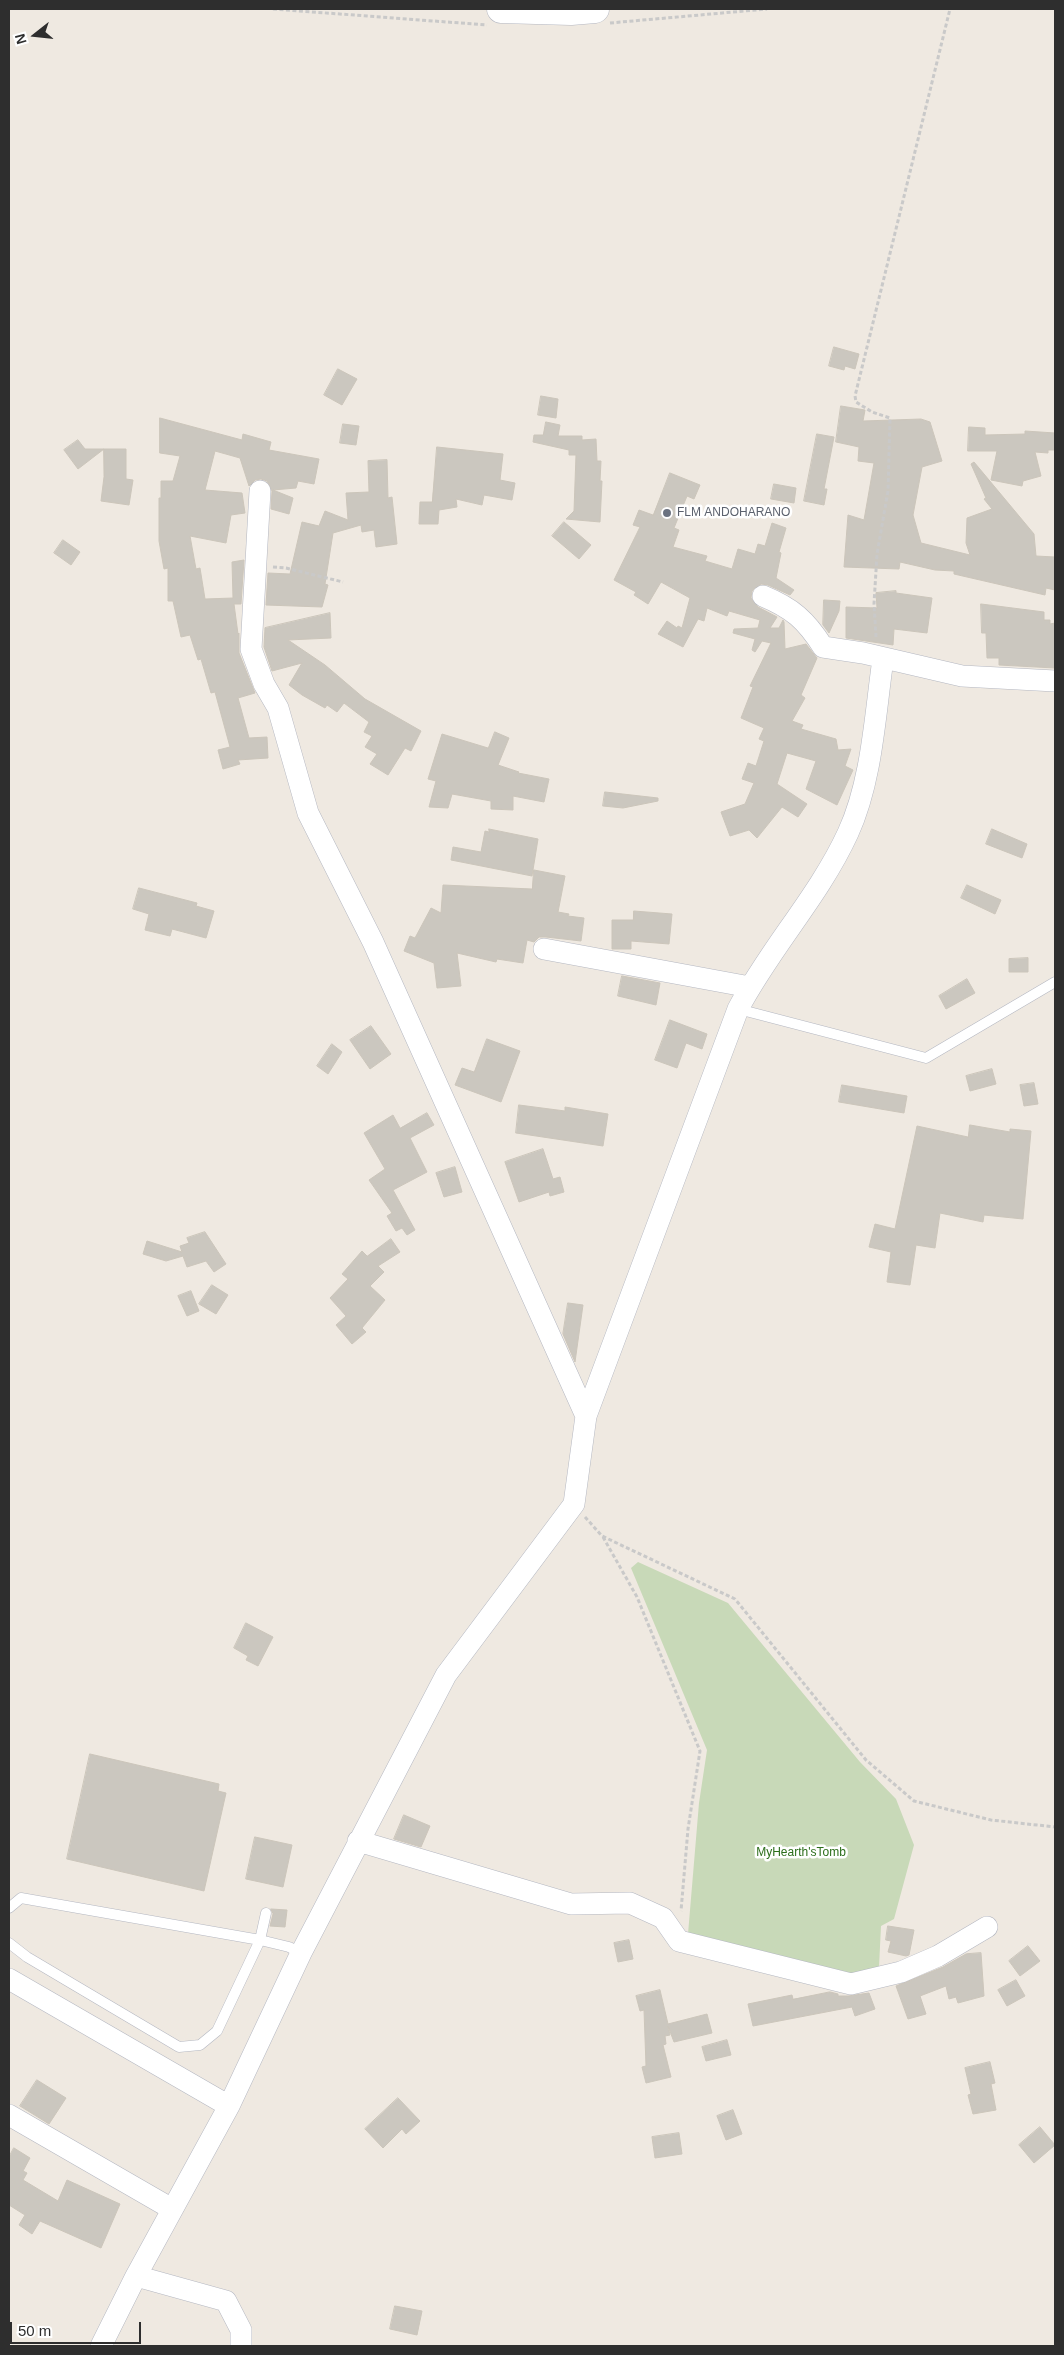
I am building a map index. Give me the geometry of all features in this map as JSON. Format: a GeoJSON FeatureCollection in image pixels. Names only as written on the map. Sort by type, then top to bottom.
{"type":"FeatureCollection","features":[{"type":"Feature","properties":{"kind":"main road"},"geometry":{"type":"LineString","coordinates":[[501,9],[571,11],[595,9]]}},
{"type":"Feature","properties":{"kind":"street"},"geometry":{"type":"LineString","coordinates":[[260,491],[251,649],[264,684],[278,708],[308,813],[373,942],[586,1416]]}},
{"type":"Feature","properties":{"kind":"street"},"geometry":{"type":"LineString","coordinates":[[763,596],[784,605],[796,613],[811,627],[823,647],[863,653],[962,676],[1055,681]]}},
{"type":"Feature","properties":{"kind":"street"},"geometry":{"type":"LineString","coordinates":[[101,2346],[136,2276],[229,2106],[300,1953],[446,1675],[574,1504],[586,1416],[738,1009],[750,987],[823,879],[849,832],[864,790],[883,659]]}},
{"type":"Feature","properties":{"kind":"street"},"geometry":{"type":"LineString","coordinates":[[544,949],[750,987]]}},
{"type":"Feature","properties":{"kind":"street"},"geometry":{"type":"LineString","coordinates":[[358,1840],[572,1904],[630,1903],[662,1918],[679,1942],[850,1984],[901,1972],[938,1956],[987,1927]]}},
{"type":"Feature","properties":{"kind":"street"},"geometry":{"type":"LineString","coordinates":[[9,1979],[229,2106]]}},
{"type":"Feature","properties":{"kind":"street"},"geometry":{"type":"LineString","coordinates":[[9,2115],[172,2209]]}},
{"type":"Feature","properties":{"kind":"street"},"geometry":{"type":"LineString","coordinates":[[136,2276],[226,2301],[241,2330],[241,2346]]}},
{"type":"Feature","properties":{"kind":"lane"},"geometry":{"type":"LineString","coordinates":[[738,1009],[926,1058],[1055,982]]}},
{"type":"Feature","properties":{"kind":"lane"},"geometry":{"type":"LineString","coordinates":[[9,1908],[21,1898],[260,1940],[289,1947],[300,1953]]}},
{"type":"Feature","properties":{"kind":"lane"},"geometry":{"type":"LineString","coordinates":[[9,1943],[27,1957],[180,2047],[200,2045],[217,2031],[260,1940],[266,1913]]}},
{"type":"Feature","properties":{"kind":"path"},"geometry":{"type":"LineString","coordinates":[[883,659],[876,644],[874,604],[877,554],[888,491],[890,418],[872,412],[856,402],[855,396],[950,9]]}},
{"type":"Feature","properties":{"kind":"path"},"geometry":{"type":"LineString","coordinates":[[256,566],[286,568],[343,582]]}},
{"type":"Feature","properties":{"kind":"path"},"geometry":{"type":"LineString","coordinates":[[574,1504],[602,1536],[638,1596],[700,1751],[688,1829],[679,1942]]}},
{"type":"Feature","properties":{"kind":"path"},"geometry":{"type":"LineString","coordinates":[[602,1536],[735,1599],[866,1760],[914,1801],[991,1820],[1055,1827]]}},
{"type":"Feature","properties":{"kind":"green space","name":"MyHearth'sTomb"},"geometry":{"type":"Polygon","coordinates":[[[638,1562],[728,1603],[860,1762],[896,1799],[914,1845],[894,1919],[881,1926],[879,1967],[852,1976],[688,1934],[699,1803],[707,1750],[631,1568],[638,1562]]]}},
{"type":"Feature","properties":{"kind":"building"},"geometry":{"type":"Polygon","coordinates":[[[834,347],[859,354],[855,369],[845,366],[844,370],[829,366],[834,347]]]}},
{"type":"Feature","properties":{"kind":"building"},"geometry":{"type":"Polygon","coordinates":[[[338,369],[357,379],[342,405],[324,395],[338,369]]]}},
{"type":"Feature","properties":{"kind":"building"},"geometry":{"type":"Polygon","coordinates":[[[541,396],[558,399],[556,418],[538,415],[541,396]]]}},
{"type":"Feature","properties":{"kind":"building"},"geometry":{"type":"Polygon","coordinates":[[[841,406],[865,410],[863,421],[921,419],[930,422],[942,461],[922,467],[913,515],[921,543],[970,555],[966,543],[967,518],[992,509],[984,499],[986,498],[971,464],[974,462],[1034,534],[1036,556],[1055,557],[1055,590],[1046,588],[1045,595],[954,574],[954,571],[935,570],[900,562],[899,569],[844,567],[848,515],[864,520],[874,463],[858,461],[859,447],[836,442],[841,406]]]}},
{"type":"Feature","properties":{"kind":"building"},"geometry":{"type":"Polygon","coordinates":[[[160,418],[242,440],[243,434],[271,442],[269,450],[319,459],[314,484],[298,481],[296,488],[273,490],[293,498],[289,514],[271,509],[272,491],[267,481],[255,480],[249,486],[240,458],[215,451],[205,490],[242,493],[245,513],[231,515],[226,543],[190,536],[196,569],[200,568],[205,599],[233,598],[232,562],[244,560],[241,604],[234,604],[239,633],[239,653],[255,693],[238,698],[249,738],[267,737],[268,758],[238,760],[240,764],[223,769],[218,750],[230,747],[215,692],[211,693],[201,659],[198,660],[190,635],[181,637],[173,601],[168,601],[168,568],[164,569],[159,541],[159,498],[161,498],[161,481],[173,481],[180,456],[160,453],[160,418]]]}},
{"type":"Feature","properties":{"kind":"building"},"geometry":{"type":"Polygon","coordinates":[[[546,422],[560,425],[558,436],[582,436],[582,440],[596,439],[597,461],[601,461],[600,481],[602,481],[600,522],[566,519],[574,511],[576,455],[569,455],[569,450],[533,442],[534,435],[543,435],[546,422]]]}},
{"type":"Feature","properties":{"kind":"building"},"geometry":{"type":"Polygon","coordinates":[[[343,424],[359,426],[356,445],[340,443],[343,424]]]}},
{"type":"Feature","properties":{"kind":"building"},"geometry":{"type":"Polygon","coordinates":[[[969,427],[985,428],[985,435],[1025,434],[1025,431],[1055,433],[1055,450],[1048,450],[1048,453],[1035,452],[1041,476],[1023,481],[1022,486],[991,480],[997,451],[968,451],[969,427]]]}},
{"type":"Feature","properties":{"kind":"building"},"geometry":{"type":"Polygon","coordinates":[[[817,434],[834,437],[824,489],[827,489],[824,505],[804,501],[817,434]]]}},
{"type":"Feature","properties":{"kind":"building"},"geometry":{"type":"Polygon","coordinates":[[[78,440],[85,449],[104,449],[78,469],[64,450],[78,440]]]}},
{"type":"Feature","properties":{"kind":"building"},"geometry":{"type":"Polygon","coordinates":[[[437,447],[503,454],[500,480],[515,483],[512,500],[484,495],[482,505],[456,499],[457,507],[439,510],[438,524],[419,524],[420,502],[432,502],[437,447]]]}},
{"type":"Feature","properties":{"kind":"building"},"geometry":{"type":"Polygon","coordinates":[[[104,449],[126,449],[126,479],[133,480],[129,505],[101,501],[104,477],[104,449]]]}},
{"type":"Feature","properties":{"kind":"building"},"geometry":{"type":"Polygon","coordinates":[[[387,460],[388,498],[392,497],[397,544],[376,547],[374,530],[362,532],[361,525],[333,533],[325,584],[328,585],[322,607],[266,605],[268,573],[290,574],[302,522],[319,526],[325,511],[348,520],[346,493],[369,492],[368,461],[387,460]]]}},
{"type":"Feature","properties":{"kind":"building"},"geometry":{"type":"Polygon","coordinates":[[[670,473],[700,485],[694,499],[687,496],[674,528],[679,530],[673,547],[707,556],[705,561],[732,569],[738,549],[755,554],[758,544],[765,546],[772,523],[786,528],[779,552],[781,553],[776,578],[794,590],[790,595],[768,585],[761,584],[752,591],[751,598],[758,607],[777,617],[770,628],[779,628],[783,620],[785,649],[806,644],[817,658],[801,695],[805,698],[792,721],[803,725],[801,729],[836,739],[838,750],[851,749],[845,766],[853,770],[837,805],[806,789],[816,761],[787,753],[777,784],[807,804],[798,817],[782,807],[757,838],[749,830],[730,836],[721,812],[745,804],[754,783],[742,779],[748,763],[756,766],[764,741],[759,739],[764,728],[741,718],[753,687],[750,686],[771,643],[762,641],[755,652],[752,650],[755,639],[733,633],[734,629],[758,628],[760,620],[729,611],[727,616],[707,608],[704,621],[698,619],[683,647],[658,634],[667,621],[677,628],[678,626],[682,628],[690,598],[661,582],[648,604],[634,595],[636,592],[614,580],[640,527],[633,525],[639,510],[653,515],[670,473]]]}},
{"type":"Feature","properties":{"kind":"building"},"geometry":{"type":"Polygon","coordinates":[[[774,484],[796,488],[794,503],[771,499],[774,484]]]}},
{"type":"Feature","properties":{"kind":"building"},"geometry":{"type":"Polygon","coordinates":[[[564,522],[591,545],[579,559],[552,536],[564,522]]]}},
{"type":"Feature","properties":{"kind":"building"},"geometry":{"type":"Polygon","coordinates":[[[63,540],[80,552],[71,565],[54,553],[63,540]]]}},
{"type":"Feature","properties":{"kind":"building"},"geometry":{"type":"Polygon","coordinates":[[[896,591],[896,593],[932,598],[927,633],[894,629],[893,645],[846,638],[846,607],[877,608],[876,593],[896,591]]]}},
{"type":"Feature","properties":{"kind":"building"},"geometry":{"type":"Polygon","coordinates":[[[824,600],[840,601],[839,611],[829,633],[823,625],[824,600]]]}},
{"type":"Feature","properties":{"kind":"building"},"geometry":{"type":"Polygon","coordinates":[[[981,604],[1044,612],[1044,620],[1050,620],[1050,624],[1055,623],[1055,668],[999,665],[999,658],[987,658],[986,633],[982,633],[981,604]]]}},
{"type":"Feature","properties":{"kind":"building"},"geometry":{"type":"Polygon","coordinates":[[[330,613],[331,638],[288,640],[325,665],[365,699],[421,731],[411,751],[405,748],[388,775],[370,764],[377,754],[365,747],[372,736],[364,732],[369,722],[344,703],[337,712],[327,705],[325,708],[289,685],[302,663],[272,671],[264,647],[265,628],[330,613]]]}},
{"type":"Feature","properties":{"kind":"building"},"geometry":{"type":"Polygon","coordinates":[[[495,732],[509,738],[498,765],[518,773],[549,779],[544,802],[513,796],[513,810],[491,809],[491,801],[452,794],[448,808],[429,807],[436,781],[428,779],[442,734],[488,748],[495,732]]]}},
{"type":"Feature","properties":{"kind":"building"},"geometry":{"type":"Polygon","coordinates":[[[605,792],[658,798],[658,801],[623,808],[603,806],[605,792]]]}},
{"type":"Feature","properties":{"kind":"building"},"geometry":{"type":"Polygon","coordinates":[[[489,829],[538,839],[532,876],[451,860],[453,847],[481,852],[485,831],[489,832],[489,829]]]}},
{"type":"Feature","properties":{"kind":"building"},"geometry":{"type":"Polygon","coordinates":[[[992,829],[1027,844],[1022,858],[986,844],[992,829]]]}},
{"type":"Feature","properties":{"kind":"building"},"geometry":{"type":"Polygon","coordinates":[[[534,870],[565,876],[558,912],[569,914],[568,916],[584,918],[581,941],[546,937],[539,937],[534,942],[527,940],[523,963],[497,959],[496,962],[457,953],[461,986],[437,988],[434,963],[404,951],[410,936],[415,938],[431,908],[441,913],[443,885],[532,889],[534,870]]]}},
{"type":"Feature","properties":{"kind":"building"},"geometry":{"type":"Polygon","coordinates":[[[967,885],[1001,900],[995,914],[961,898],[967,885]]]}},
{"type":"Feature","properties":{"kind":"building"},"geometry":{"type":"Polygon","coordinates":[[[139,888],[197,903],[196,906],[214,911],[206,938],[172,929],[170,936],[145,930],[149,914],[133,909],[139,888]]]}},
{"type":"Feature","properties":{"kind":"building"},"geometry":{"type":"Polygon","coordinates":[[[634,911],[672,914],[669,944],[631,941],[631,949],[612,949],[612,920],[633,920],[634,911]]]}},
{"type":"Feature","properties":{"kind":"building"},"geometry":{"type":"Polygon","coordinates":[[[1028,958],[1028,972],[1009,972],[1009,959],[1028,958]]]}},
{"type":"Feature","properties":{"kind":"building"},"geometry":{"type":"Polygon","coordinates":[[[622,976],[660,983],[656,1005],[618,996],[622,976]]]}},
{"type":"Feature","properties":{"kind":"building"},"geometry":{"type":"Polygon","coordinates":[[[967,979],[975,993],[946,1009],[939,996],[967,979]]]}},
{"type":"Feature","properties":{"kind":"building"},"geometry":{"type":"Polygon","coordinates":[[[670,1020],[707,1034],[702,1049],[686,1043],[677,1068],[655,1060],[670,1020]]]}},
{"type":"Feature","properties":{"kind":"building"},"geometry":{"type":"Polygon","coordinates":[[[371,1026],[391,1054],[370,1069],[350,1040],[371,1026]]]}},
{"type":"Feature","properties":{"kind":"building"},"geometry":{"type":"Polygon","coordinates":[[[487,1039],[520,1051],[501,1102],[455,1085],[462,1068],[474,1072],[487,1039]]]}},
{"type":"Feature","properties":{"kind":"building"},"geometry":{"type":"Polygon","coordinates":[[[332,1044],[342,1052],[328,1074],[317,1066],[332,1044]]]}},
{"type":"Feature","properties":{"kind":"building"},"geometry":{"type":"Polygon","coordinates":[[[992,1069],[996,1084],[970,1091],[966,1076],[992,1069]]]}},
{"type":"Feature","properties":{"kind":"building"},"geometry":{"type":"Polygon","coordinates":[[[1034,1083],[1038,1104],[1024,1106],[1020,1085],[1034,1083]]]}},
{"type":"Feature","properties":{"kind":"building"},"geometry":{"type":"Polygon","coordinates":[[[842,1085],[907,1096],[904,1113],[839,1102],[842,1085]]]}},
{"type":"Feature","properties":{"kind":"building"},"geometry":{"type":"Polygon","coordinates":[[[519,1105],[565,1111],[565,1107],[608,1114],[603,1146],[516,1133],[519,1105]]]}},
{"type":"Feature","properties":{"kind":"building"},"geometry":{"type":"Polygon","coordinates":[[[427,1113],[434,1125],[410,1138],[427,1172],[393,1190],[415,1230],[407,1235],[402,1228],[396,1231],[387,1216],[392,1213],[369,1180],[385,1169],[364,1133],[393,1115],[400,1128],[427,1113]]]}},
{"type":"Feature","properties":{"kind":"building"},"geometry":{"type":"Polygon","coordinates":[[[970,1125],[1010,1132],[1010,1129],[1031,1131],[1023,1219],[984,1215],[983,1222],[940,1213],[935,1248],[916,1245],[910,1285],[887,1282],[891,1252],[869,1247],[875,1224],[895,1229],[917,1126],[968,1137],[970,1125]]]}},
{"type":"Feature","properties":{"kind":"building"},"geometry":{"type":"Polygon","coordinates":[[[543,1149],[553,1179],[560,1177],[564,1192],[550,1196],[549,1192],[519,1202],[505,1162],[543,1149]]]}},
{"type":"Feature","properties":{"kind":"building"},"geometry":{"type":"Polygon","coordinates":[[[455,1167],[462,1192],[444,1197],[436,1173],[455,1167]]]}},
{"type":"Feature","properties":{"kind":"building"},"geometry":{"type":"Polygon","coordinates":[[[205,1232],[226,1264],[214,1272],[206,1261],[187,1267],[183,1256],[166,1261],[143,1254],[147,1241],[182,1252],[180,1246],[189,1243],[187,1238],[205,1232]]]}},
{"type":"Feature","properties":{"kind":"building"},"geometry":{"type":"Polygon","coordinates":[[[391,1239],[400,1252],[378,1266],[384,1272],[370,1286],[385,1300],[362,1328],[366,1332],[352,1344],[336,1325],[346,1316],[330,1298],[348,1279],[342,1274],[362,1251],[367,1256],[391,1239]]]}},
{"type":"Feature","properties":{"kind":"building"},"geometry":{"type":"Polygon","coordinates":[[[212,1285],[228,1295],[216,1314],[199,1304],[212,1285]]]}},
{"type":"Feature","properties":{"kind":"building"},"geometry":{"type":"Polygon","coordinates":[[[191,1291],[199,1311],[187,1316],[178,1296],[191,1291]]]}},
{"type":"Feature","properties":{"kind":"building"},"geometry":{"type":"Polygon","coordinates":[[[568,1303],[583,1305],[575,1362],[563,1334],[568,1303]]]}},
{"type":"Feature","properties":{"kind":"building"},"geometry":{"type":"Polygon","coordinates":[[[246,1623],[273,1637],[258,1666],[246,1660],[248,1656],[234,1648],[246,1623]]]}},
{"type":"Feature","properties":{"kind":"building"},"geometry":{"type":"Polygon","coordinates":[[[90,1754],[219,1784],[218,1791],[226,1793],[204,1891],[67,1859],[90,1754]]]}},
{"type":"Feature","properties":{"kind":"building"},"geometry":{"type":"Polygon","coordinates":[[[404,1815],[430,1826],[421,1847],[394,1839],[404,1815]]]}},
{"type":"Feature","properties":{"kind":"building"},"geometry":{"type":"Polygon","coordinates":[[[255,1837],[292,1845],[283,1887],[246,1879],[255,1837]]]}},
{"type":"Feature","properties":{"kind":"building"},"geometry":{"type":"Polygon","coordinates":[[[271,1909],[287,1910],[285,1927],[270,1926],[273,1914],[271,1909]]]}},
{"type":"Feature","properties":{"kind":"building"},"geometry":{"type":"Polygon","coordinates":[[[888,1926],[914,1930],[909,1955],[888,1952],[891,1941],[886,1940],[888,1926]]]}},
{"type":"Feature","properties":{"kind":"building"},"geometry":{"type":"Polygon","coordinates":[[[629,1940],[633,1959],[618,1962],[614,1943],[629,1940]]]}},
{"type":"Feature","properties":{"kind":"building"},"geometry":{"type":"Polygon","coordinates":[[[1028,1946],[1040,1961],[1020,1976],[1009,1961],[1028,1946]]]}},
{"type":"Feature","properties":{"kind":"building"},"geometry":{"type":"Polygon","coordinates":[[[981,1953],[984,1996],[958,2003],[956,1997],[949,1999],[946,1986],[920,1996],[926,2014],[908,2019],[896,1986],[943,1967],[966,1954],[981,1953]]]}},
{"type":"Feature","properties":{"kind":"building"},"geometry":{"type":"Polygon","coordinates":[[[1016,1980],[1025,1996],[1007,2006],[998,1990],[1016,1980]]]}},
{"type":"Feature","properties":{"kind":"building"},"geometry":{"type":"Polygon","coordinates":[[[660,1990],[668,2024],[707,2014],[712,2033],[674,2042],[668,2026],[670,2035],[665,2036],[666,2044],[663,2045],[671,2077],[646,2083],[642,2067],[646,2066],[644,2010],[640,2011],[636,1996],[660,1990]]]}},
{"type":"Feature","properties":{"kind":"building"},"geometry":{"type":"Polygon","coordinates":[[[830,1992],[838,1994],[838,1996],[869,1993],[875,2009],[855,2016],[852,2007],[753,2026],[748,2004],[792,1995],[793,1999],[830,1992]]]}},
{"type":"Feature","properties":{"kind":"building"},"geometry":{"type":"Polygon","coordinates":[[[727,2040],[731,2055],[706,2061],[702,2047],[727,2040]]]}},
{"type":"Feature","properties":{"kind":"building"},"geometry":{"type":"Polygon","coordinates":[[[990,2062],[995,2083],[991,2084],[996,2110],[973,2114],[968,2095],[971,2094],[965,2068],[990,2062]]]}},
{"type":"Feature","properties":{"kind":"building"},"geometry":{"type":"Polygon","coordinates":[[[37,2080],[66,2098],[49,2124],[20,2106],[37,2080]]]}},
{"type":"Feature","properties":{"kind":"building"},"geometry":{"type":"Polygon","coordinates":[[[398,2098],[420,2121],[406,2134],[402,2129],[383,2148],[365,2129],[398,2098]]]}},
{"type":"Feature","properties":{"kind":"building"},"geometry":{"type":"Polygon","coordinates":[[[733,2110],[742,2134],[726,2140],[717,2116],[733,2110]]]}},
{"type":"Feature","properties":{"kind":"building"},"geometry":{"type":"Polygon","coordinates":[[[1040,2127],[1055,2145],[1034,2163],[1019,2145],[1040,2127]]]}},
{"type":"Feature","properties":{"kind":"building"},"geometry":{"type":"Polygon","coordinates":[[[679,2133],[682,2154],[655,2158],[652,2137],[679,2133]]]}},
{"type":"Feature","properties":{"kind":"building"},"geometry":{"type":"Polygon","coordinates":[[[14,2148],[30,2158],[23,2171],[27,2173],[23,2180],[58,2201],[67,2180],[120,2204],[101,2248],[40,2221],[32,2234],[19,2225],[25,2215],[9,2205],[9,2157],[14,2148]]]}},
{"type":"Feature","properties":{"kind":"building"},"geometry":{"type":"Polygon","coordinates":[[[395,2306],[422,2311],[417,2335],[390,2329],[395,2306]]]}},
{"type":"Feature","properties":{"kind":"place","name":"FLM ANDOHARANO"},"geometry":{"type":"Point","coordinates":[667,513]}}]}
